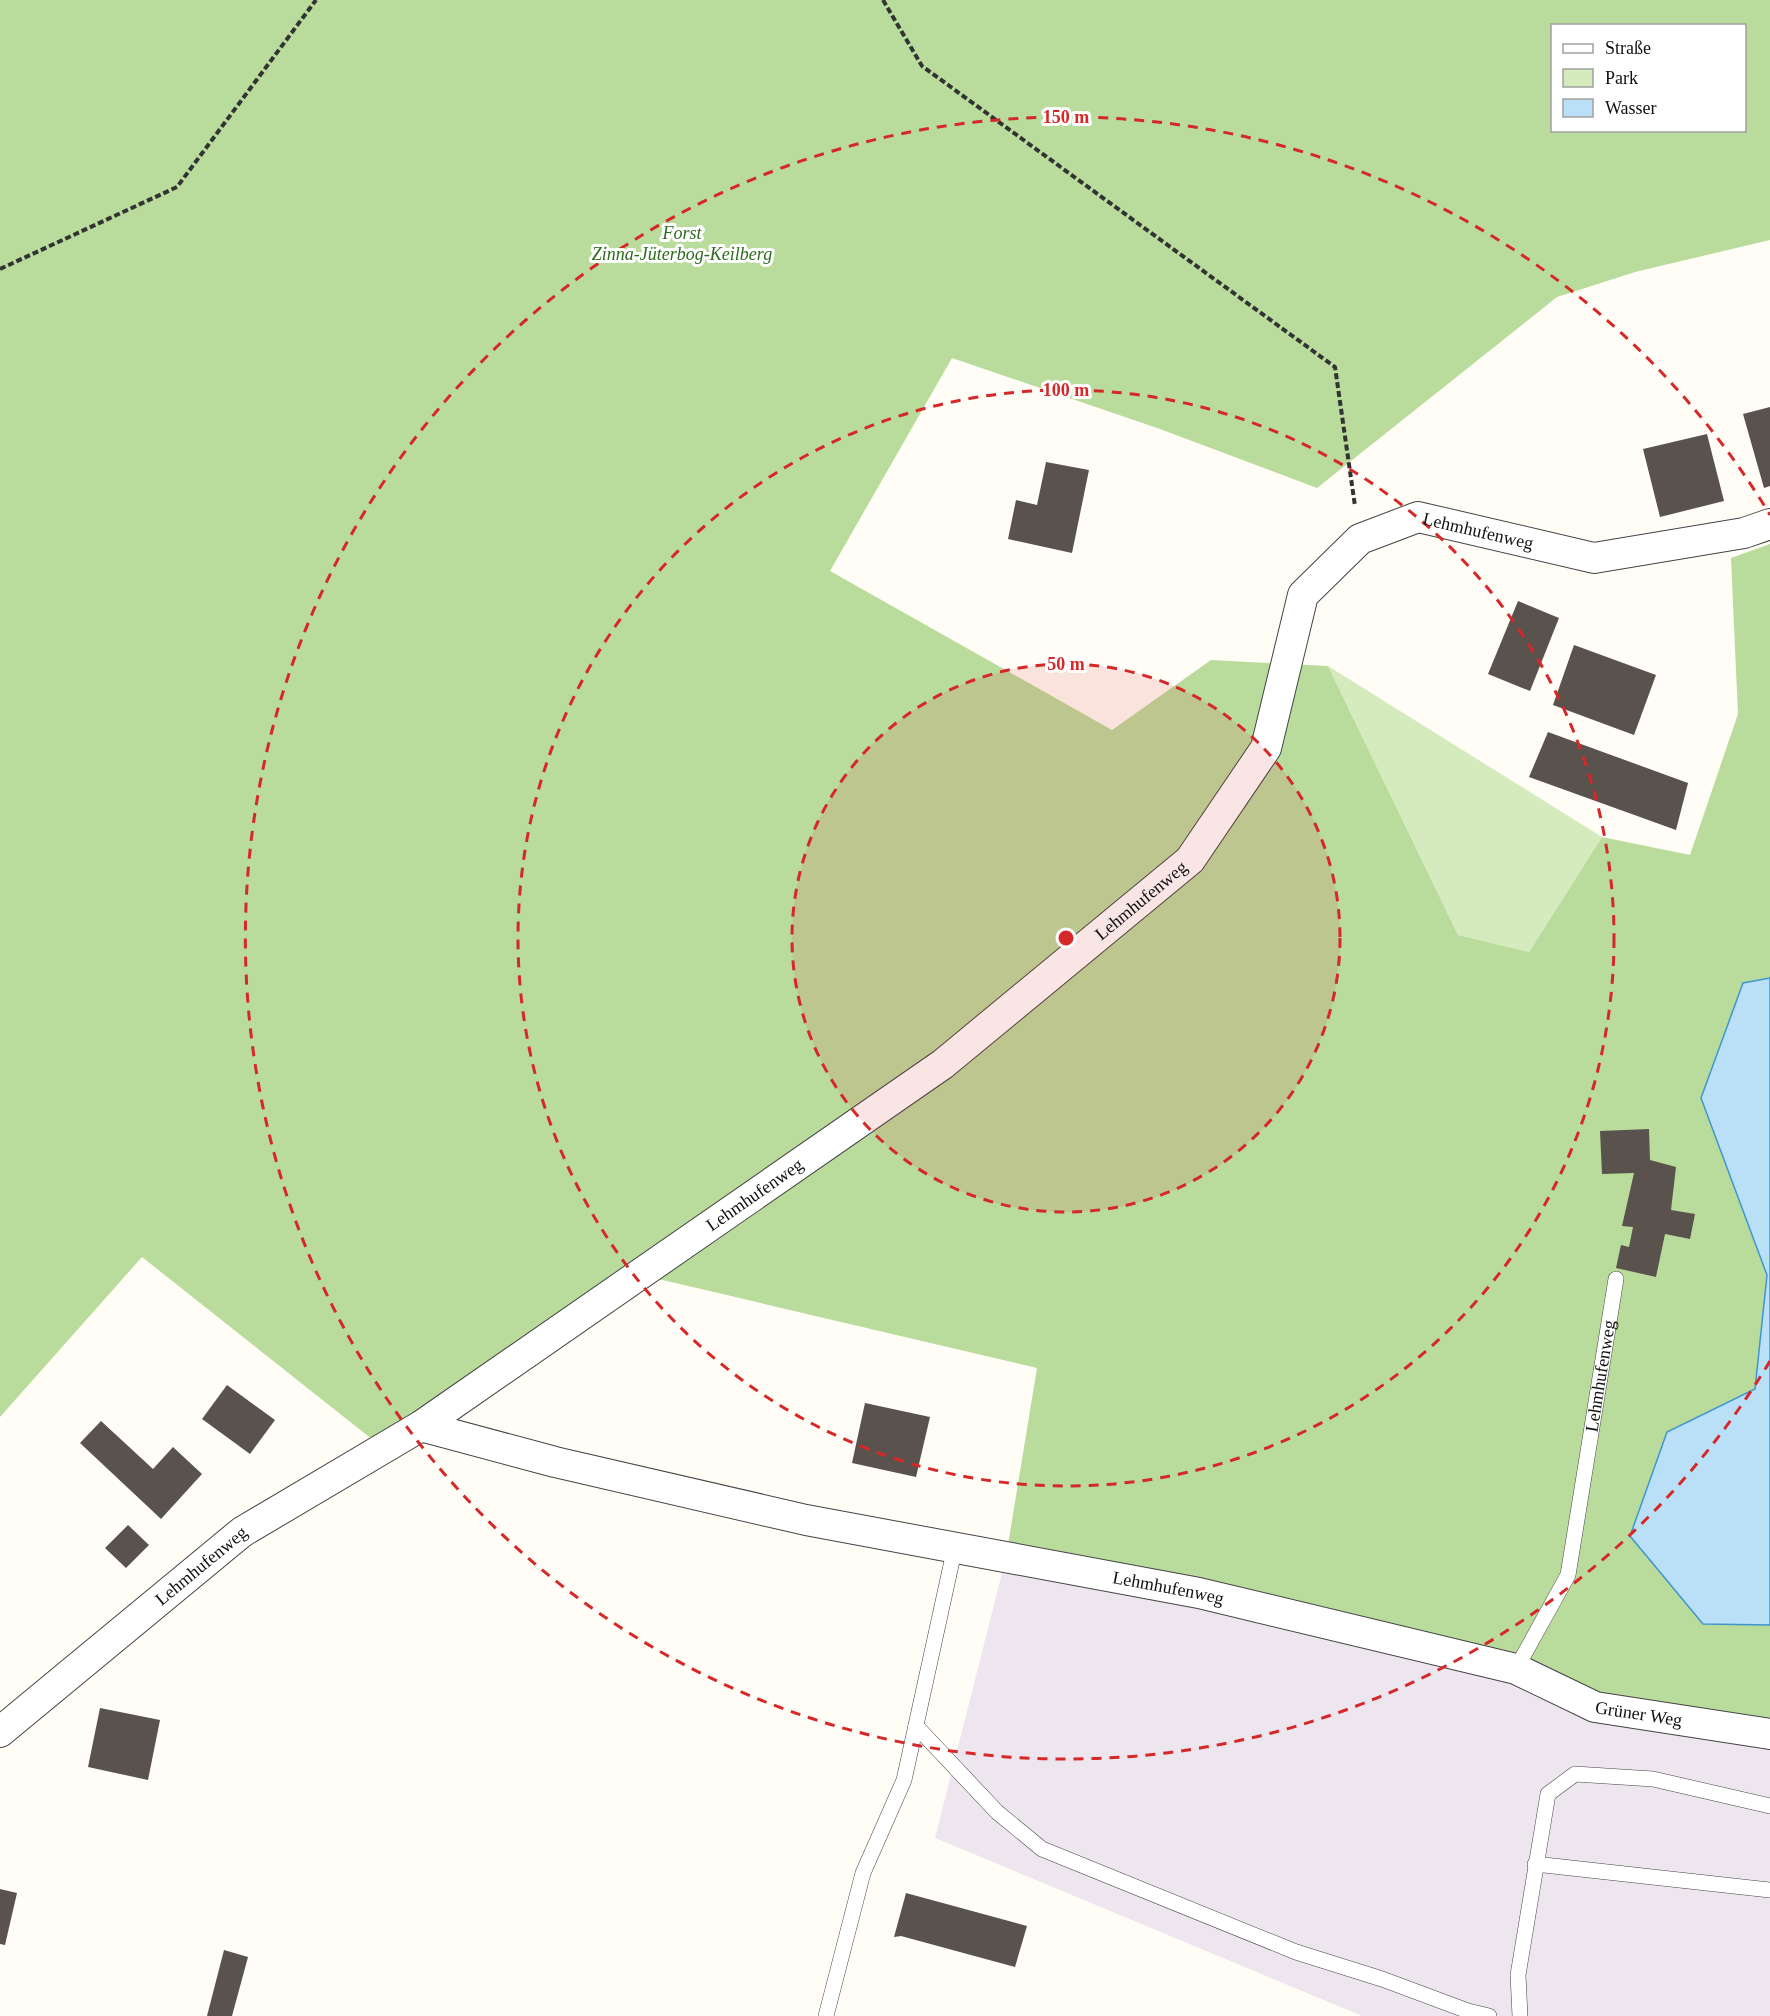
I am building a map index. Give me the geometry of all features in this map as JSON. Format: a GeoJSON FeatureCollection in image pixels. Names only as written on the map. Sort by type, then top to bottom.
{"type":"FeatureCollection","features":[{"type":"Feature","properties":{"kind":"street","name":"Lehmhufenweg"},"geometry":{"type":"LineString","coordinates":[[0,1732],[242,1532],[421,1426],[944,1064],[1190,860],[1266,748],[1304,595],[1360,538],[1418,517],[1594,558],[1744,533],[1770,524]]}},
{"type":"Feature","properties":{"kind":"street","name":"Lehmhufenweg"},"geometry":{"type":"LineString","coordinates":[[421,1426],[555,1462],[806,1520],[1199,1593],[1516,1669]]}},
{"type":"Feature","properties":{"kind":"street","name":"Grüner Weg"},"geometry":{"type":"LineString","coordinates":[[1516,1669],[1596,1707],[1770,1734]]}},
{"type":"Feature","properties":{"kind":"lane","name":"Lehmhufenweg"},"geometry":{"type":"LineString","coordinates":[[1516,1669],[1568,1575],[1616,1279]]}},
{"type":"Feature","properties":{"kind":"lane"},"geometry":{"type":"LineString","coordinates":[[826,2016],[863,1873],[904,1780],[955,1547]]}},
{"type":"Feature","properties":{"kind":"lane"},"geometry":{"type":"LineString","coordinates":[[916,1725],[997,1812],[1042,1849],[1296,1952],[1382,1979],[1468,2012],[1489,2016]]}},
{"type":"Feature","properties":{"kind":"lane"},"geometry":{"type":"LineString","coordinates":[[1520,2016],[1518,1975],[1548,1794],[1575,1774],[1653,1779],[1770,1806]]}},
{"type":"Feature","properties":{"kind":"lane"},"geometry":{"type":"LineString","coordinates":[[1535,1864],[1770,1890]]}},
{"type":"Feature","properties":{"kind":"path"},"geometry":{"type":"LineString","coordinates":[[0,269],[177,187],[316,0]]}},
{"type":"Feature","properties":{"kind":"path"},"geometry":{"type":"LineString","coordinates":[[883,0],[922,66],[1335,367],[1360,538]]}},
{"type":"Feature","properties":{"kind":"shaded area"},"geometry":{"type":"Polygon","coordinates":[[[1006,1557],[1770,1734],[1770,2016],[1362,2016],[935,1838],[1006,1557]]]}},
{"type":"Feature","properties":{"kind":"green space","name":"Forst Zinna-Jüterbog-Keilberg"},"geometry":{"type":"Polygon","coordinates":[[[0,0],[1770,0],[1770,240],[1635,272],[1557,297],[1317,488],[1160,429],[952,358],[830,571],[1112,730],[1211,660],[1328,666],[1458,935],[1529,952],[1602,837],[1690,855],[1738,714],[1731,558],[1770,544],[1770,978],[1743,983],[1701,1098],[1767,1275],[1755,1389],[1667,1432],[1703,1623],[1770,1625],[1770,1734],[1526,1675],[1006,1557],[1037,1368],[654,1278],[392,1455],[142,1257],[0,1417],[0,0]]]}},
{"type":"Feature","properties":{"kind":"green space"},"geometry":{"type":"Polygon","coordinates":[[[1328,666],[1602,837],[1529,952],[1458,935],[1328,666]]]}},
{"type":"Feature","properties":{"kind":"water"},"geometry":{"type":"Polygon","coordinates":[[[1770,978],[1770,1625],[1703,1624],[1630,1536],[1667,1432],[1755,1389],[1767,1275],[1701,1098],[1743,983],[1770,978]]]}},
{"type":"Feature","properties":{"kind":"building"},"geometry":{"type":"Polygon","coordinates":[[[1770,407],[1770,486],[1764,488],[1743,414],[1770,407]]]}},
{"type":"Feature","properties":{"kind":"building"},"geometry":{"type":"Polygon","coordinates":[[[1707,434],[1724,501],[1660,517],[1643,449],[1707,434]]]}},
{"type":"Feature","properties":{"kind":"building"},"geometry":{"type":"Polygon","coordinates":[[[1046,462],[1089,470],[1072,553],[1008,539],[1016,500],[1037,505],[1046,462]]]}},
{"type":"Feature","properties":{"kind":"building"},"geometry":{"type":"Polygon","coordinates":[[[1518,601],[1559,618],[1530,691],[1488,674],[1518,601]]]}},
{"type":"Feature","properties":{"kind":"building"},"geometry":{"type":"Polygon","coordinates":[[[1574,645],[1656,675],[1634,735],[1553,705],[1574,645]]]}},
{"type":"Feature","properties":{"kind":"building"},"geometry":{"type":"Polygon","coordinates":[[[1548,732],[1688,783],[1676,830],[1529,777],[1548,732]]]}},
{"type":"Feature","properties":{"kind":"building"},"geometry":{"type":"Polygon","coordinates":[[[1649,1129],[1650,1160],[1676,1167],[1671,1210],[1695,1214],[1690,1239],[1665,1234],[1656,1277],[1616,1268],[1621,1245],[1629,1247],[1633,1227],[1622,1226],[1634,1173],[1602,1174],[1600,1131],[1649,1129]]]}},
{"type":"Feature","properties":{"kind":"building"},"geometry":{"type":"Polygon","coordinates":[[[227,1385],[275,1420],[250,1454],[202,1419],[227,1385]]]}},
{"type":"Feature","properties":{"kind":"building"},"geometry":{"type":"Polygon","coordinates":[[[865,1403],[930,1417],[916,1477],[852,1463],[865,1403]]]}},
{"type":"Feature","properties":{"kind":"building"},"geometry":{"type":"Polygon","coordinates":[[[101,1421],[153,1469],[173,1447],[202,1474],[161,1519],[80,1443],[101,1421]]]}},
{"type":"Feature","properties":{"kind":"building"},"geometry":{"type":"Polygon","coordinates":[[[128,1525],[149,1545],[126,1568],[105,1548],[128,1525]]]}},
{"type":"Feature","properties":{"kind":"building"},"geometry":{"type":"Polygon","coordinates":[[[100,1708],[160,1720],[148,1780],[88,1767],[100,1708]]]}},
{"type":"Feature","properties":{"kind":"building"},"geometry":{"type":"Polygon","coordinates":[[[0,1889],[17,1893],[5,1945],[0,1944],[0,1889]]]}},
{"type":"Feature","properties":{"kind":"building"},"geometry":{"type":"Polygon","coordinates":[[[906,1893],[1027,1926],[1015,1967],[901,1936],[894,1937],[906,1893]]]}},
{"type":"Feature","properties":{"kind":"building"},"geometry":{"type":"Polygon","coordinates":[[[224,1950],[248,1957],[232,2016],[207,2016],[224,1950]]]}}]}
